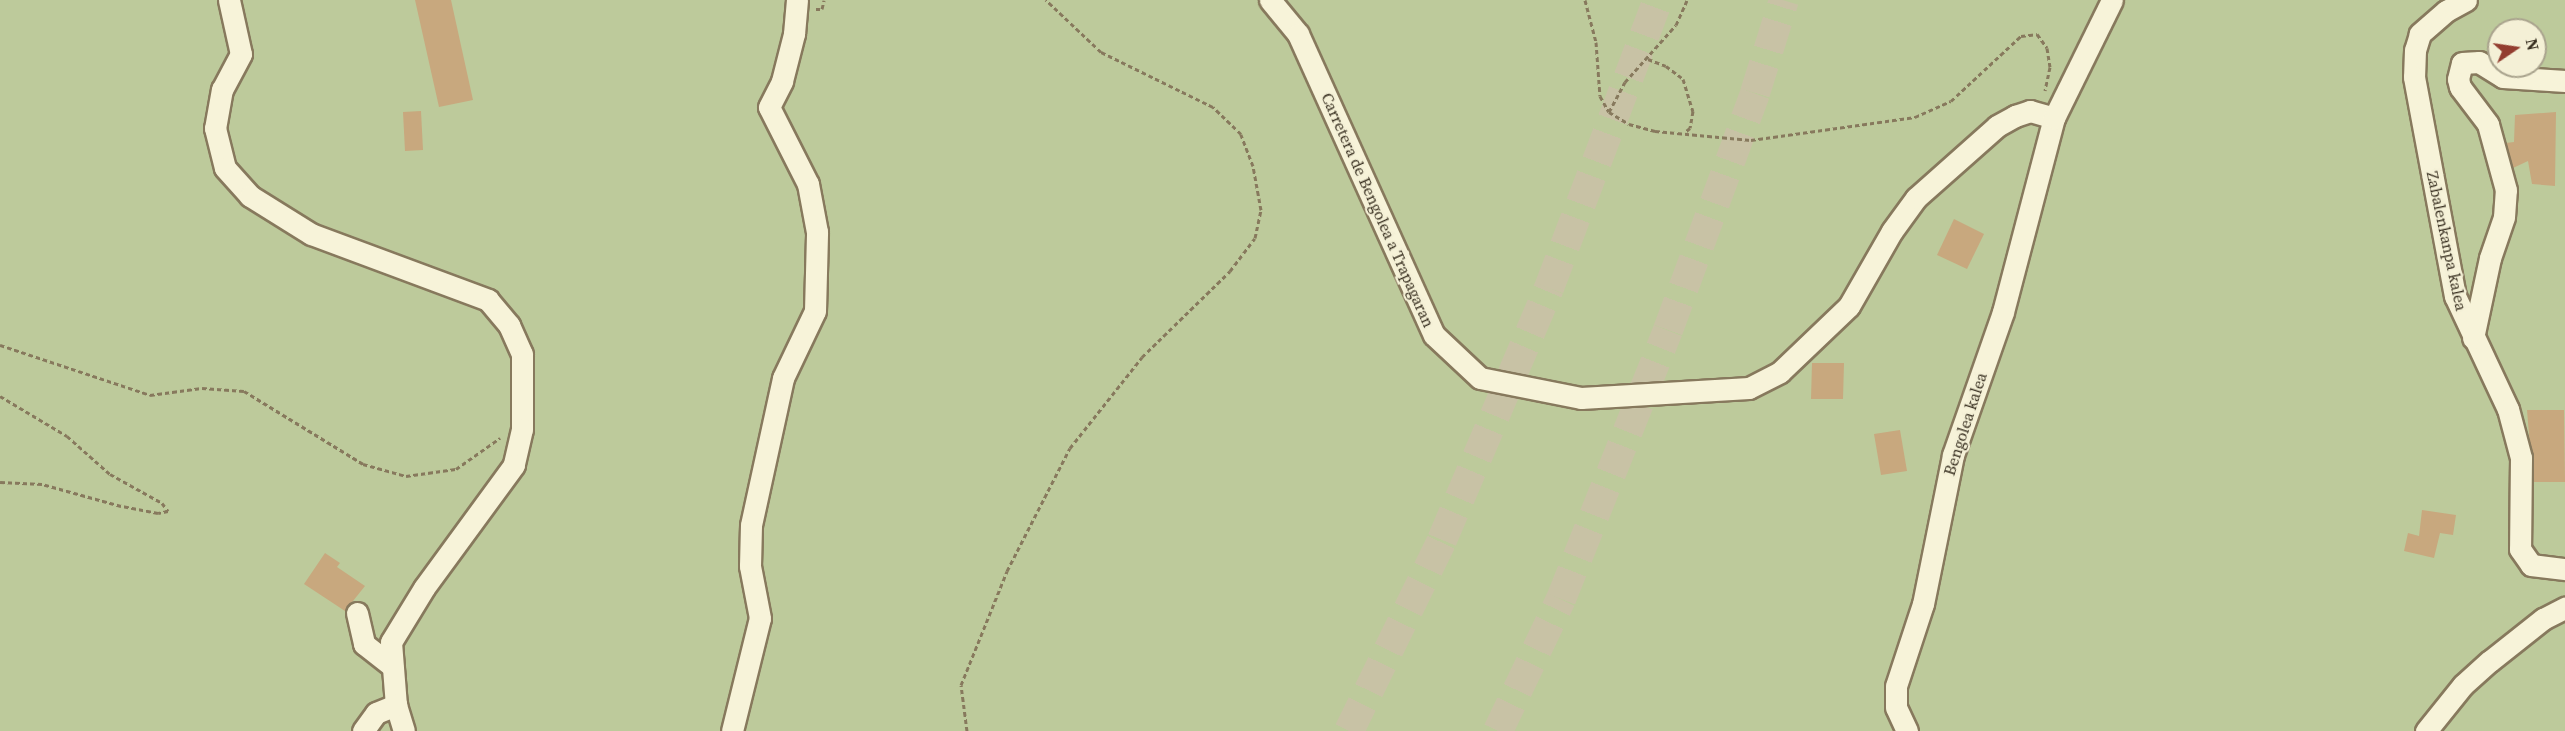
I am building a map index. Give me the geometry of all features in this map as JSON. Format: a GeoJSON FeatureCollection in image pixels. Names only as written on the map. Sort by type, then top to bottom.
{"type":"FeatureCollection","features":[{"type":"Feature","properties":{"kind":"street"},"geometry":{"type":"LineString","coordinates":[[229,0],[241,54],[222,89],[215,128],[225,168],[250,196],[311,234],[488,300],[509,325],[522,354],[522,429],[514,465],[424,588],[392,642],[396,705],[404,731]]}},
{"type":"Feature","properties":{"kind":"street"},"geometry":{"type":"LineString","coordinates":[[732,731],[760,618],[750,566],[750,525],[783,378],[815,311],[817,232],[808,184],[769,107],[782,81],[794,34],[797,0]]}},
{"type":"Feature","properties":{"kind":"street","name":"Carretera de Bengolea a Trapagaran"},"geometry":{"type":"LineString","coordinates":[[1270,0],[1298,34],[1434,335],[1479,378],[1581,399],[1749,388],[1780,372],[1849,306],[1892,231],[1916,198],[1997,126],[2030,111],[2054,118]]}},
{"type":"Feature","properties":{"kind":"street"},"geometry":{"type":"LineString","coordinates":[[2054,118],[2112,0]]}},
{"type":"Feature","properties":{"kind":"street","name":"Zabalenkanpa kalea"},"geometry":{"type":"LineString","coordinates":[[2466,0],[2446,11],[2420,34],[2415,50],[2415,77],[2455,296],[2508,409],[2521,458],[2520,549],[2531,565],[2565,569]]}},
{"type":"Feature","properties":{"kind":"street"},"geometry":{"type":"LineString","coordinates":[[2473,338],[2490,258],[2504,217],[2506,190],[2488,124],[2460,87],[2458,79],[2462,63],[2479,62],[2503,77],[2565,81]]}},
{"type":"Feature","properties":{"kind":"street","name":"Bengolea kalea"},"geometry":{"type":"LineString","coordinates":[[1907,731],[1896,707],[1896,686],[1923,604],[1953,455],[2003,312],[2054,118]]}},
{"type":"Feature","properties":{"kind":"street"},"geometry":{"type":"LineString","coordinates":[[2426,731],[2463,685],[2490,661],[2543,620],[2565,608]]}},
{"type":"Feature","properties":{"kind":"street"},"geometry":{"type":"LineString","coordinates":[[357,613],[364,644],[392,666]]}},
{"type":"Feature","properties":{"kind":"street"},"geometry":{"type":"LineString","coordinates":[[363,731],[376,713],[396,705]]}},
{"type":"Feature","properties":{"kind":"path"},"geometry":{"type":"LineString","coordinates":[[967,731],[961,685],[1007,571],[1070,448],[1142,357],[1230,271],[1255,238],[1261,210],[1253,166],[1241,134],[1213,107],[1101,52],[1046,0]]}},
{"type":"Feature","properties":{"kind":"path"},"geometry":{"type":"LineString","coordinates":[[1585,0],[1596,42],[1600,96],[1609,112],[1629,124],[1723,139],[1782,138],[1930,113],[1951,101],[2021,36],[2037,34],[2047,48],[2050,67],[2044,87],[2054,118]]}},
{"type":"Feature","properties":{"kind":"path"},"geometry":{"type":"LineString","coordinates":[[1609,112],[1625,82],[1648,59],[1676,25],[1687,0]]}},
{"type":"Feature","properties":{"kind":"path"},"geometry":{"type":"LineString","coordinates":[[1648,59],[1666,66],[1683,79],[1693,111],[1690,128],[1685,132]]}},
{"type":"Feature","properties":{"kind":"path"},"geometry":{"type":"LineString","coordinates":[[0,345],[150,395],[202,388],[244,392],[363,464],[406,476],[456,469],[490,442],[522,429]]}},
{"type":"Feature","properties":{"kind":"path"},"geometry":{"type":"LineString","coordinates":[[0,396],[67,436],[110,474],[162,503],[168,511],[158,513],[121,506],[42,484],[0,482]]}},
{"type":"Feature","properties":{"kind":"green space"},"geometry":{"type":"Polygon","coordinates":[[[0,0],[2565,0],[2565,731],[0,731],[0,0]]]}},
{"type":"Feature","properties":{"kind":"building"},"geometry":{"type":"Polygon","coordinates":[[[415,0],[451,0],[473,100],[439,107],[415,0]]]}},
{"type":"Feature","properties":{"kind":"building"},"geometry":{"type":"Polygon","coordinates":[[[421,111],[423,150],[405,151],[403,112],[421,111]]]}},
{"type":"Feature","properties":{"kind":"building"},"geometry":{"type":"Polygon","coordinates":[[[2556,112],[2555,186],[2532,184],[2528,161],[2513,168],[2506,143],[2514,142],[2515,115],[2556,112]]]}},
{"type":"Feature","properties":{"kind":"building"},"geometry":{"type":"Polygon","coordinates":[[[1954,219],[1984,234],[1967,269],[1937,255],[1954,219]]]}},
{"type":"Feature","properties":{"kind":"building"},"geometry":{"type":"Polygon","coordinates":[[[1812,363],[1844,363],[1843,399],[1811,399],[1812,363]]]}},
{"type":"Feature","properties":{"kind":"building"},"geometry":{"type":"Polygon","coordinates":[[[2527,410],[2564,410],[2565,482],[2533,482],[2527,410]]]}},
{"type":"Feature","properties":{"kind":"building"},"geometry":{"type":"Polygon","coordinates":[[[1900,430],[1907,471],[1881,475],[1874,434],[1900,430]]]}},
{"type":"Feature","properties":{"kind":"building"},"geometry":{"type":"Polygon","coordinates":[[[2422,510],[2456,515],[2453,535],[2440,533],[2434,558],[2404,551],[2408,533],[2419,536],[2422,510]]]}},
{"type":"Feature","properties":{"kind":"building"},"geometry":{"type":"Polygon","coordinates":[[[325,553],[340,563],[337,567],[365,586],[345,611],[304,584],[325,553]]]}},
{"type":"Feature","properties":{"kind":"tunnel"},"geometry":{"type":"LineString","coordinates":[[1349,731],[1442,540],[1549,288],[1658,0]]}},
{"type":"Feature","properties":{"kind":"tunnel"},"geometry":{"type":"LineString","coordinates":[[1498,731],[1561,599],[1668,330],[1755,93],[1784,0]]}}]}
